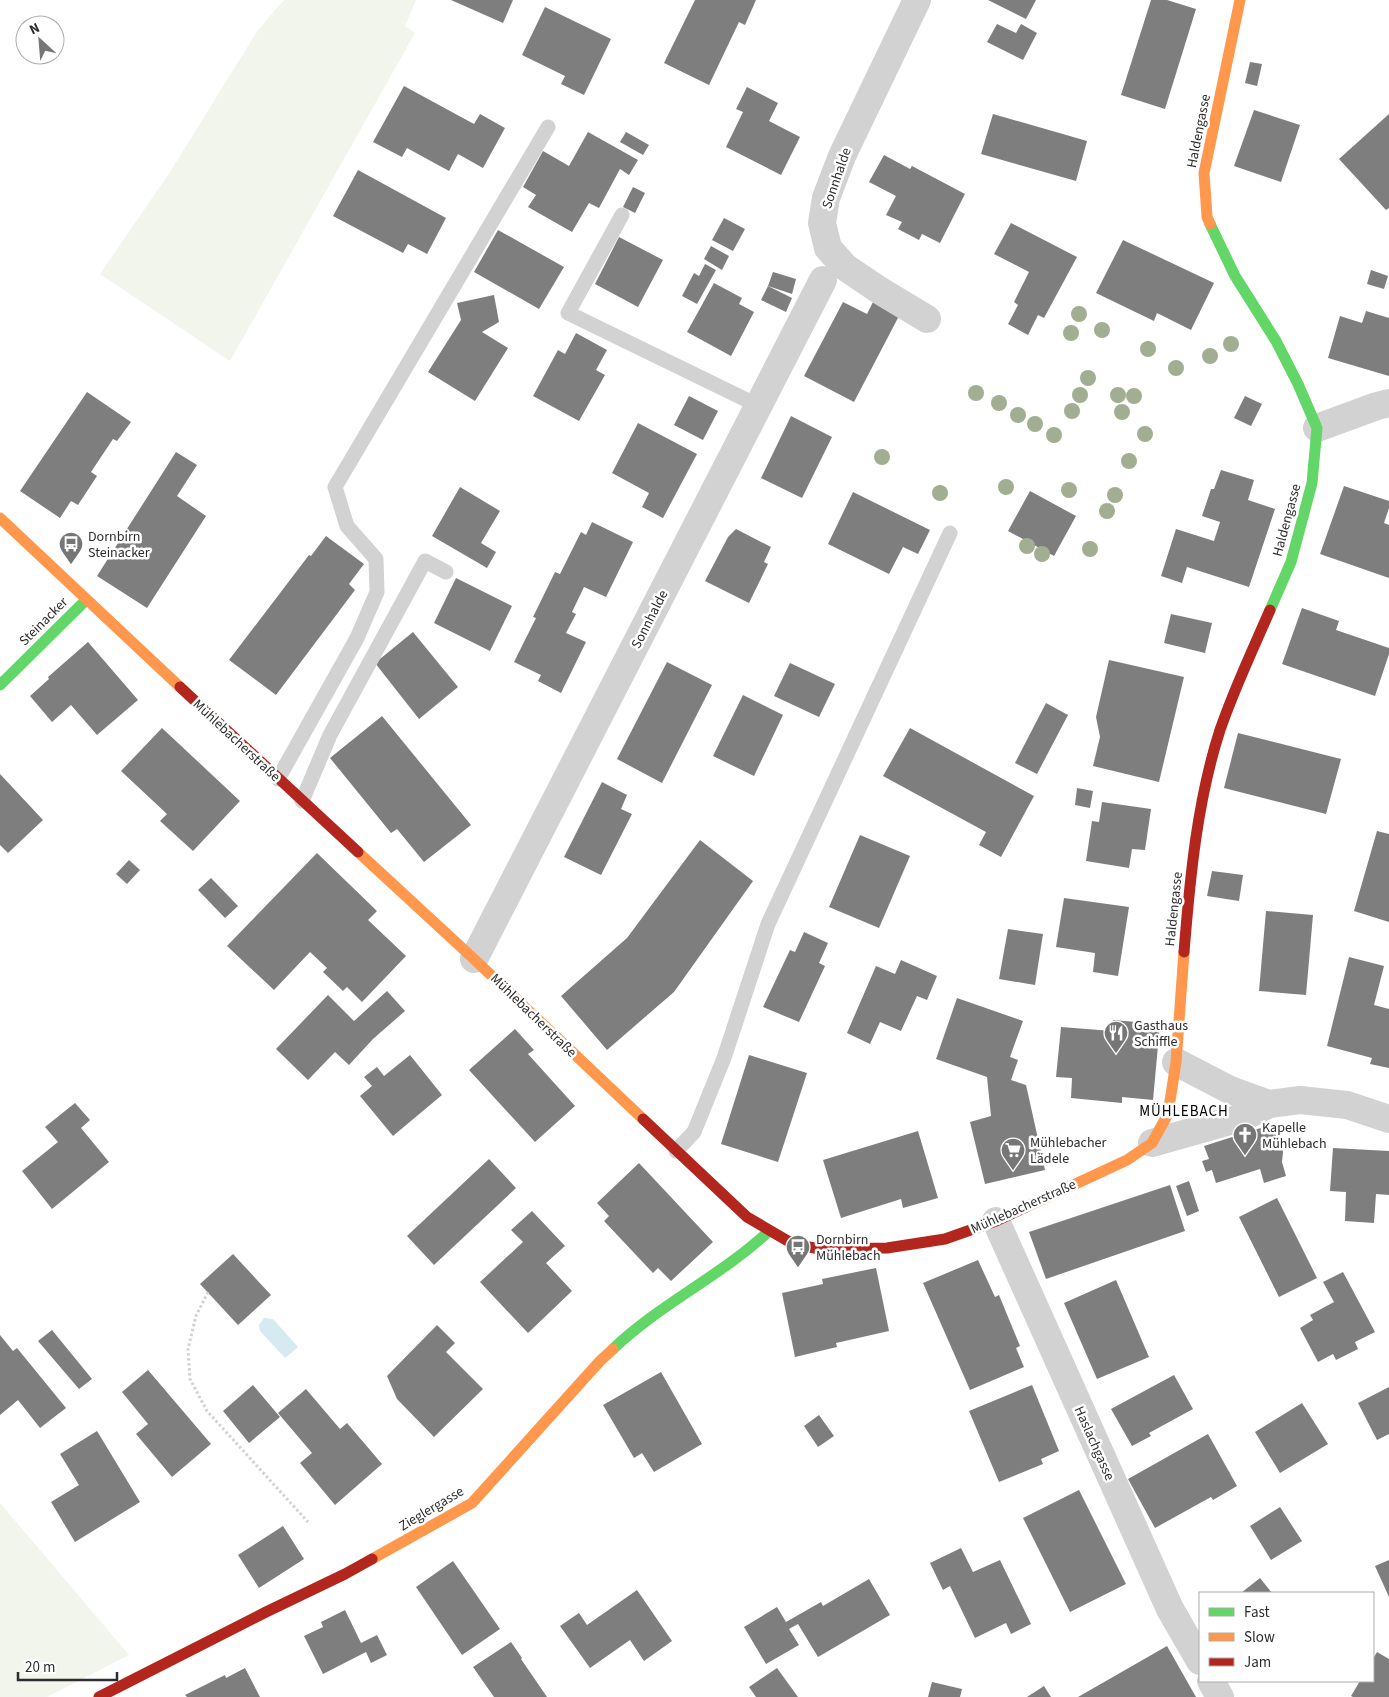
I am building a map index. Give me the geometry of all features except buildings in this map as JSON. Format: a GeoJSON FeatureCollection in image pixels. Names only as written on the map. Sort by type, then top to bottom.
{"type":"FeatureCollection","features":[{"type":"Feature","properties":{"kind":"street","name":"Sonnhalde"},"geometry":{"type":"LineString","coordinates":[[918,0],[842,156],[826,198],[822,224],[828,248],[845,267],[927,319]]}},
{"type":"Feature","properties":{"kind":"street","name":"Haldengasse"},"geometry":{"type":"LineString","coordinates":[[1176,1062],[1189,888],[1202,801],[1220,730],[1239,680],[1291,562],[1312,483],[1317,428],[1298,384],[1276,341],[1235,276],[1207,217],[1204,173],[1240,0]]}},
{"type":"Feature","properties":{"kind":"street","name":"Sonnhalde"},"geometry":{"type":"LineString","coordinates":[[474,959],[823,280]]}},
{"type":"Feature","properties":{"kind":"street"},"geometry":{"type":"LineString","coordinates":[[1317,428],[1389,403]]}},
{"type":"Feature","properties":{"kind":"street","name":"Mühlebacherstraße"},"geometry":{"type":"LineString","coordinates":[[0,518],[278,779],[474,959],[747,1217],[793,1244],[820,1249],[886,1248],[944,1239],[996,1222],[1127,1160],[1152,1143],[1244,1117],[1269,1104],[1300,1100],[1347,1105],[1389,1119]]}},
{"type":"Feature","properties":{"kind":"street","name":"Steinacker"},"geometry":{"type":"LineString","coordinates":[[0,685],[86,600]]}},
{"type":"Feature","properties":{"kind":"street","name":"Mühlebacherstraße"},"geometry":{"type":"LineString","coordinates":[[1152,1143],[1168,1114],[1176,1062],[1230,1090],[1269,1104]]}},
{"type":"Feature","properties":{"kind":"street","name":"Haslachgasse"},"geometry":{"type":"LineString","coordinates":[[996,1222],[1166,1600],[1199,1660]]}},
{"type":"Feature","properties":{"kind":"street","name":"Zieglergasse"},"geometry":{"type":"LineString","coordinates":[[99,1697],[345,1574],[472,1504],[600,1361],[634,1329],[725,1268],[749,1250],[769,1231]]}},
{"type":"Feature","properties":{"kind":"street"},"geometry":{"type":"LineString","coordinates":[[1212,1682],[1220,1697]]}},
{"type":"Feature","properties":{"kind":"lane"},"geometry":{"type":"LineString","coordinates":[[278,779],[358,638],[378,592],[376,559],[347,526],[335,488],[548,126]]}},
{"type":"Feature","properties":{"kind":"lane"},"geometry":{"type":"LineString","coordinates":[[622,215],[568,313],[759,406]]}},
{"type":"Feature","properties":{"kind":"lane"},"geometry":{"type":"LineString","coordinates":[[676,1151],[694,1132],[724,1058],[768,924],[950,533]]}},
{"type":"Feature","properties":{"kind":"lane"},"geometry":{"type":"LineString","coordinates":[[302,801],[330,735],[425,561],[446,572]]}},
{"type":"Feature","properties":{"kind":"path"},"geometry":{"type":"LineString","coordinates":[[208,1292],[196,1316],[188,1349],[190,1379],[207,1410],[308,1522]]}},
{"type":"Feature","properties":{"kind":"shaded area"},"geometry":{"type":"Polygon","coordinates":[[[284,0],[416,0],[405,26],[415,33],[230,361],[100,274],[170,172],[258,30],[284,0]]]}},
{"type":"Feature","properties":{"kind":"shaded area"},"geometry":{"type":"Polygon","coordinates":[[[264,1318],[273,1319],[298,1347],[285,1358],[260,1331],[259,1325],[264,1318]]]}},
{"type":"Feature","properties":{"kind":"shaded area"},"geometry":{"type":"Polygon","coordinates":[[[0,1503],[129,1655],[47,1697],[0,1697],[0,1503]]]}},
{"type":"Feature","properties":{"kind":"traffic: fast"},"geometry":{"type":"LineString","coordinates":[[1210,224],[1235,276],[1276,341],[1298,384],[1317,428],[1312,483],[1291,562],[1270,610]]}},
{"type":"Feature","properties":{"kind":"traffic: fast"},"geometry":{"type":"LineString","coordinates":[[0,685],[86,600]]}},
{"type":"Feature","properties":{"kind":"traffic: fast"},"geometry":{"type":"LineString","coordinates":[[613,1349],[650,1318],[731,1262],[769,1231]]}},
{"type":"Feature","properties":{"kind":"traffic: slow"},"geometry":{"type":"LineString","coordinates":[[1210,224],[1207,217],[1204,173],[1240,0]]}},
{"type":"Feature","properties":{"kind":"traffic: slow"},"geometry":{"type":"LineString","coordinates":[[0,518],[180,687]]}},
{"type":"Feature","properties":{"kind":"traffic: slow"},"geometry":{"type":"LineString","coordinates":[[358,852],[643,1119]]}},
{"type":"Feature","properties":{"kind":"traffic: slow"},"geometry":{"type":"LineString","coordinates":[[1026,1207],[1127,1160],[1152,1143],[1168,1114],[1176,1062],[1184,952]]}},
{"type":"Feature","properties":{"kind":"traffic: slow"},"geometry":{"type":"LineString","coordinates":[[372,1559],[472,1503],[613,1349]]}},
{"type":"Feature","properties":{"kind":"traffic: jam"},"geometry":{"type":"LineString","coordinates":[[1184,952],[1200,812],[1212,757],[1231,699],[1270,610]]}},
{"type":"Feature","properties":{"kind":"traffic: jam"},"geometry":{"type":"LineString","coordinates":[[180,687],[358,852]]}},
{"type":"Feature","properties":{"kind":"traffic: jam"},"geometry":{"type":"LineString","coordinates":[[643,1119],[747,1217],[793,1244],[820,1249],[887,1248],[945,1239],[996,1221],[1026,1207]]}},
{"type":"Feature","properties":{"kind":"traffic: jam"},"geometry":{"type":"LineString","coordinates":[[99,1697],[372,1559]]}},
{"type":"Feature","properties":{"kind":"place","name":"Dornbirn Steinacker"},"geometry":{"type":"Point","coordinates":[71,565]}},
{"type":"Feature","properties":{"kind":"place","name":"Gasthaus Schiffle"},"geometry":{"type":"Point","coordinates":[1116,1054]}},
{"type":"Feature","properties":{"kind":"place","name":"Kapelle Mühlebach"},"geometry":{"type":"Point","coordinates":[1245,1156]}},
{"type":"Feature","properties":{"kind":"place","name":"Mühlebacher Lädele"},"geometry":{"type":"Point","coordinates":[1013,1171]}},
{"type":"Feature","properties":{"kind":"place","name":"Dornbirn Mühlebach"},"geometry":{"type":"Point","coordinates":[798,1268]}},
{"type":"Feature","properties":{"kind":"district","name":"MÜHLEBACH"},"geometry":{"type":"Point","coordinates":[1184,1111]}}]}
